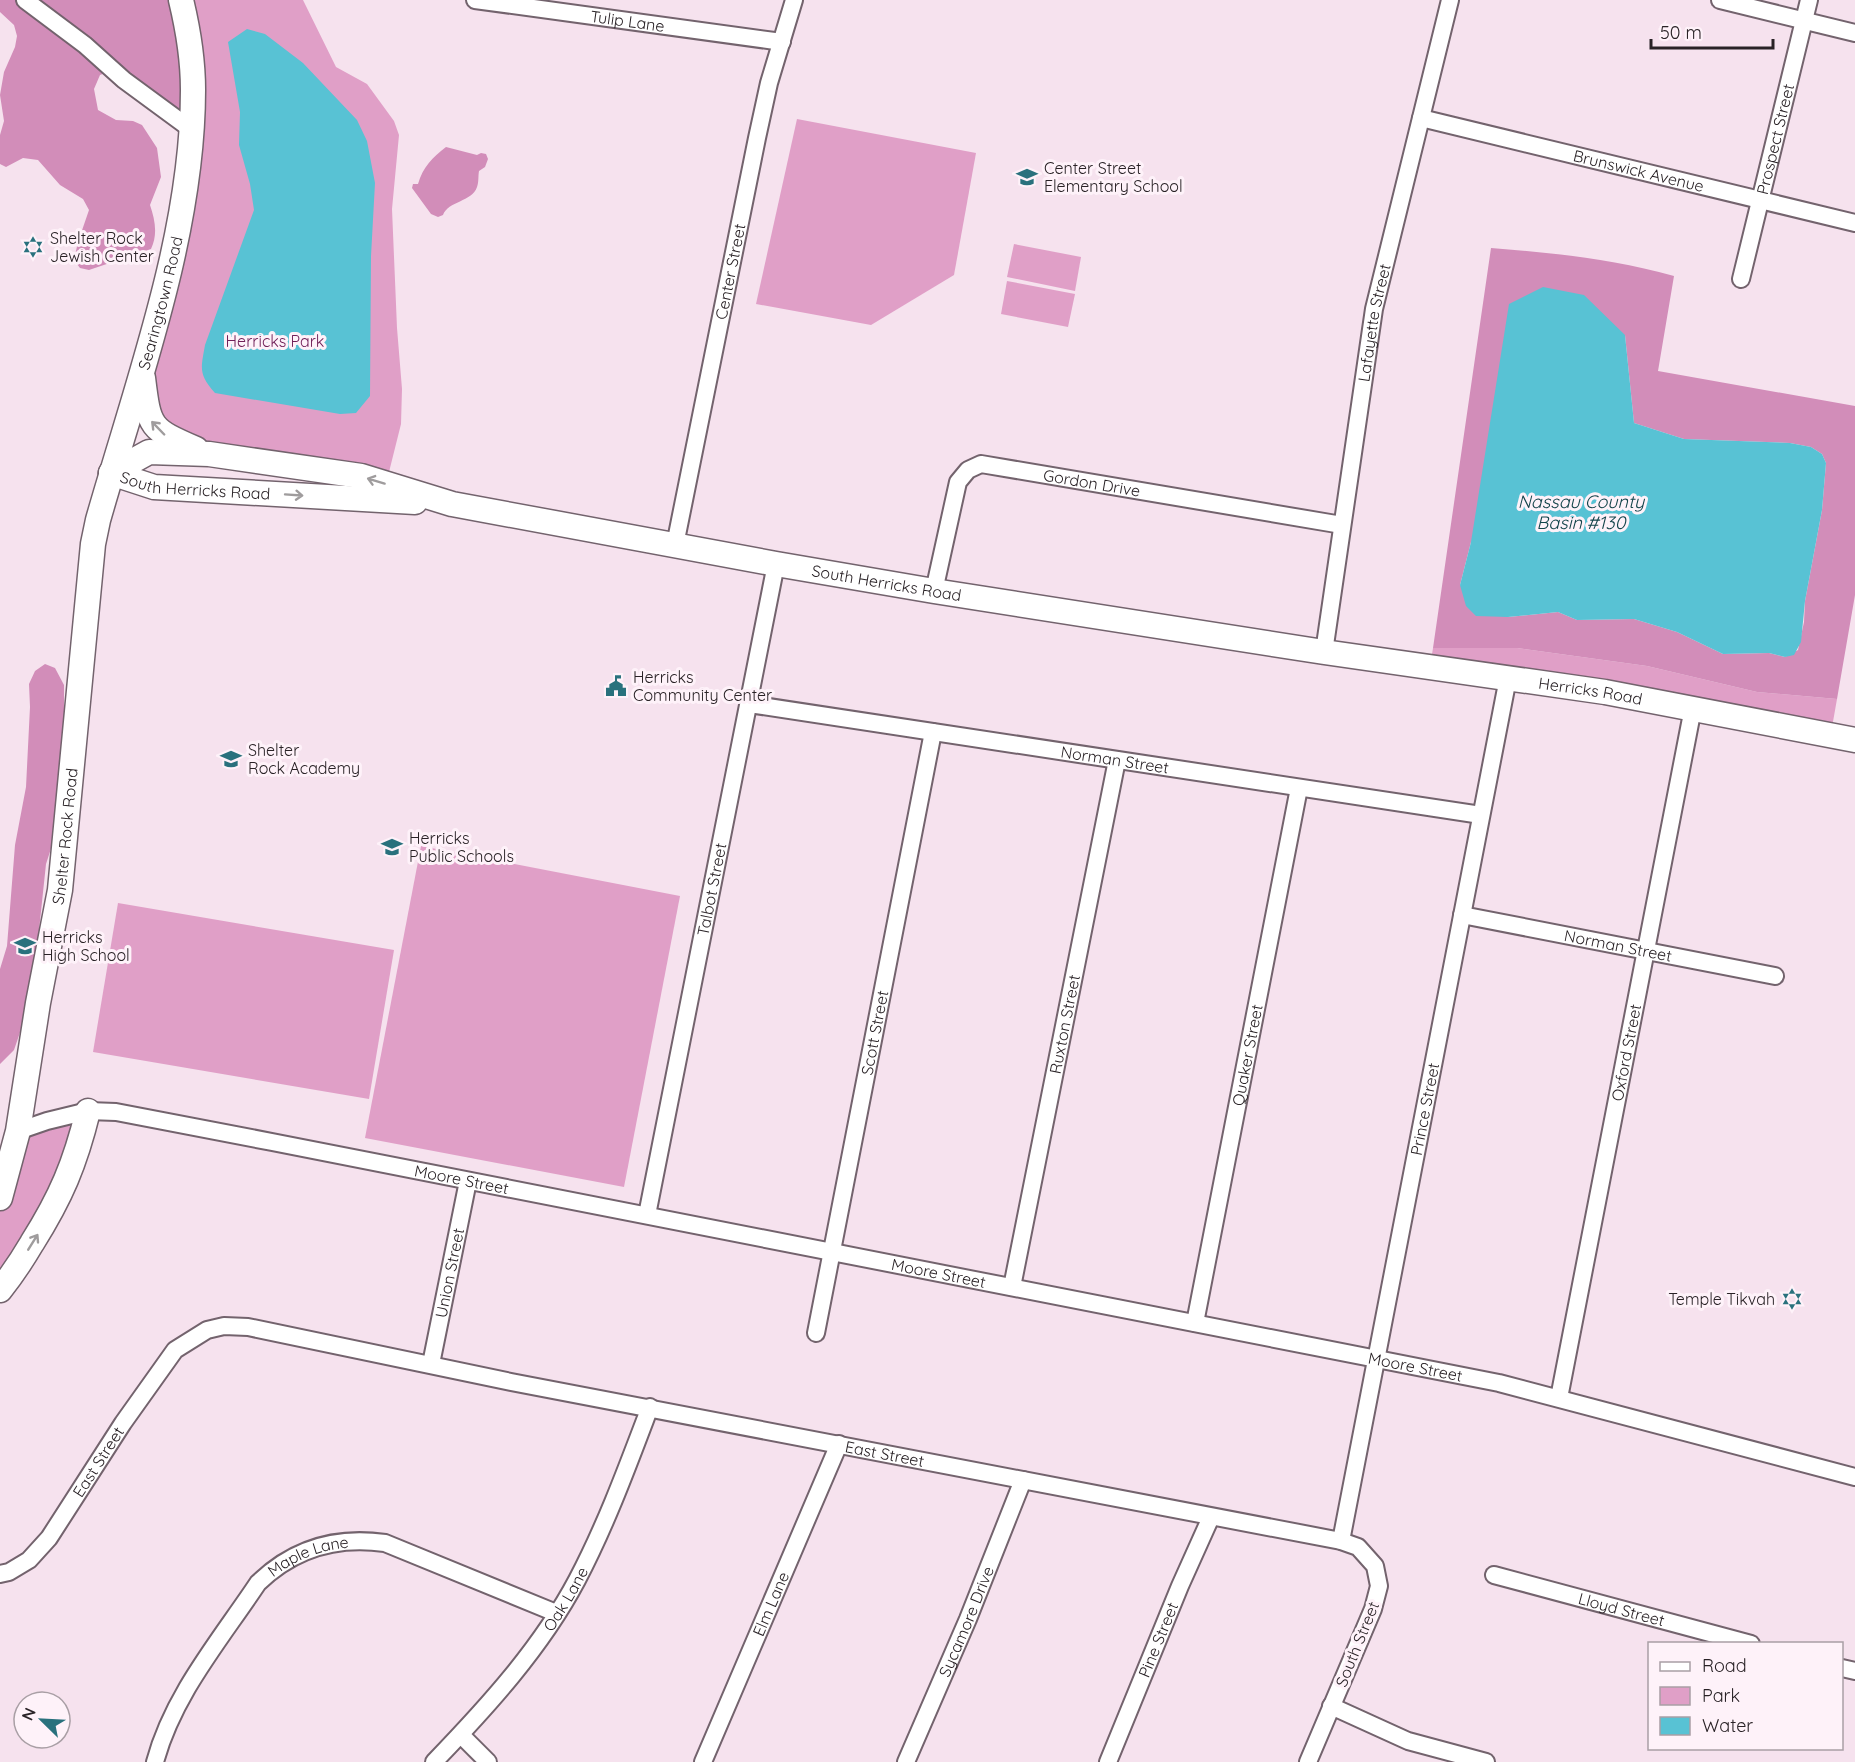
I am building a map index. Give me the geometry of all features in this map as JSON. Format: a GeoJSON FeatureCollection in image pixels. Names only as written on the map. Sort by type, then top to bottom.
{"type":"FeatureCollection","features":[{"type":"Feature","properties":{"kind":"main road","name":"Searingtown Road"},"geometry":{"type":"LineString","coordinates":[[111,473],[142,371],[174,247],[190,157],[194,88],[192,62],[181,0]]}},
{"type":"Feature","properties":{"kind":"main road"},"geometry":{"type":"LineString","coordinates":[[142,371],[150,420],[163,434],[209,454]]}},
{"type":"Feature","properties":{"kind":"main road","name":"South Herricks Road"},"geometry":{"type":"LineString","coordinates":[[111,473],[149,452],[209,454],[361,476],[452,504],[777,564],[1324,652]]}},
{"type":"Feature","properties":{"kind":"main road","name":"South Herricks Road"},"geometry":{"type":"LineString","coordinates":[[111,473],[154,487],[452,504]]}},
{"type":"Feature","properties":{"kind":"main road","name":"Shelter Rock Road"},"geometry":{"type":"LineString","coordinates":[[0,1198],[18,1131],[38,1003],[60,890],[93,544],[111,473]]}},
{"type":"Feature","properties":{"kind":"main road","name":"Herricks Road"},"geometry":{"type":"LineString","coordinates":[[1324,652],[1508,678],[1693,708],[1855,740]]}},
{"type":"Feature","properties":{"kind":"main road"},"geometry":{"type":"LineString","coordinates":[[0,1290],[55,1206],[70,1174],[88,1111]]}},
{"type":"Feature","properties":{"kind":"street"},"geometry":{"type":"LineString","coordinates":[[25,0],[85,45],[124,80],[192,130]]}},
{"type":"Feature","properties":{"kind":"street","name":"Tulip Lane"},"geometry":{"type":"LineString","coordinates":[[475,0],[782,42]]}},
{"type":"Feature","properties":{"kind":"street","name":"Center Street"},"geometry":{"type":"LineString","coordinates":[[675,545],[769,83],[794,0]]}},
{"type":"Feature","properties":{"kind":"street","name":"Lafayette Street"},"geometry":{"type":"LineString","coordinates":[[1324,652],[1374,309],[1450,0]]}},
{"type":"Feature","properties":{"kind":"street"},"geometry":{"type":"LineString","coordinates":[[1720,0],[1855,33]]}},
{"type":"Feature","properties":{"kind":"street","name":"Prospect Street"},"geometry":{"type":"LineString","coordinates":[[1741,279],[1809,0]]}},
{"type":"Feature","properties":{"kind":"street","name":"Brunswick Avenue"},"geometry":{"type":"LineString","coordinates":[[1421,118],[1855,224]]}},
{"type":"Feature","properties":{"kind":"street","name":"Gordon Drive"},"geometry":{"type":"LineString","coordinates":[[934,591],[958,482],[968,470],[981,464],[1342,525]]}},
{"type":"Feature","properties":{"kind":"street","name":"Talbot Street"},"geometry":{"type":"LineString","coordinates":[[647,1215],[777,564]]}},
{"type":"Feature","properties":{"kind":"street","name":"Prince Street"},"geometry":{"type":"LineString","coordinates":[[1341,1541],[1508,678]]}},
{"type":"Feature","properties":{"kind":"street","name":"Norman Street"},"geometry":{"type":"LineString","coordinates":[[749,704],[1481,815]]}},
{"type":"Feature","properties":{"kind":"street","name":"Oxford Street"},"geometry":{"type":"LineString","coordinates":[[1559,1398],[1693,708]]}},
{"type":"Feature","properties":{"kind":"street","name":"Scott Street"},"geometry":{"type":"LineString","coordinates":[[816,1334],[933,732]]}},
{"type":"Feature","properties":{"kind":"street","name":"Ruxton Street"},"geometry":{"type":"LineString","coordinates":[[1012,1287],[1117,760]]}},
{"type":"Feature","properties":{"kind":"street","name":"Quaker Street"},"geometry":{"type":"LineString","coordinates":[[1195,1323],[1299,788]]}},
{"type":"Feature","properties":{"kind":"street","name":"Norman Street"},"geometry":{"type":"LineString","coordinates":[[1462,915],[1775,976]]}},
{"type":"Feature","properties":{"kind":"street","name":"Moore Street"},"geometry":{"type":"LineString","coordinates":[[18,1131],[88,1111],[116,1112],[1499,1383],[1855,1477]]}},
{"type":"Feature","properties":{"kind":"street","name":"Union Street"},"geometry":{"type":"LineString","coordinates":[[431,1364],[468,1181]]}},
{"type":"Feature","properties":{"kind":"street","name":"East Street"},"geometry":{"type":"LineString","coordinates":[[0,1574],[9,1572],[29,1560],[49,1538],[175,1350],[189,1339],[207,1330],[224,1326],[248,1327],[511,1382],[1341,1541]]}},
{"type":"Feature","properties":{"kind":"street","name":"Oak Lane"},"geometry":{"type":"LineString","coordinates":[[434,1762],[506,1683],[576,1581],[595,1541],[650,1407]]}},
{"type":"Feature","properties":{"kind":"street","name":"Elm Lane"},"geometry":{"type":"LineString","coordinates":[[703,1762],[839,1444]]}},
{"type":"Feature","properties":{"kind":"street","name":"Sycamore Drive"},"geometry":{"type":"LineString","coordinates":[[906,1762],[968,1619],[1023,1480]]}},
{"type":"Feature","properties":{"kind":"street","name":"Pine Street"},"geometry":{"type":"LineString","coordinates":[[1108,1762],[1180,1586],[1211,1517]]}},
{"type":"Feature","properties":{"kind":"street","name":"Maple Lane"},"geometry":{"type":"LineString","coordinates":[[155,1762],[175,1710],[192,1680],[258,1583],[270,1572],[300,1553],[331,1542],[363,1540],[385,1543],[556,1613]]}},
{"type":"Feature","properties":{"kind":"street","name":"South Street"},"geometry":{"type":"LineString","coordinates":[[1308,1762],[1373,1609],[1379,1586],[1375,1566],[1364,1551],[1341,1541]]}},
{"type":"Feature","properties":{"kind":"street","name":"Lloyd Street"},"geometry":{"type":"LineString","coordinates":[[1494,1575],[1744,1642]]}},
{"type":"Feature","properties":{"kind":"street"},"geometry":{"type":"LineString","coordinates":[[1331,1706],[1408,1741],[1486,1762]]}},
{"type":"Feature","properties":{"kind":"street"},"geometry":{"type":"LineString","coordinates":[[460,1735],[488,1762]]}},
{"type":"Feature","properties":{"kind":"green space","name":"Herricks Park"},"geometry":{"type":"Polygon","coordinates":[[[181,0],[303,0],[336,67],[367,84],[394,121],[399,135],[392,209],[402,389],[401,424],[386,484],[209,454],[146,404],[182,202],[181,0]]]}},
{"type":"Feature","properties":{"kind":"green space"},"geometry":{"type":"Polygon","coordinates":[[[797,119],[976,153],[954,275],[871,325],[756,304],[797,119]]]}},
{"type":"Feature","properties":{"kind":"green space"},"geometry":{"type":"Polygon","coordinates":[[[1014,244],[1081,257],[1075,291],[1007,277],[1014,244]]]}},
{"type":"Feature","properties":{"kind":"green space"},"geometry":{"type":"Polygon","coordinates":[[[1007,281],[1075,294],[1068,327],[1001,314],[1007,281]]]}},
{"type":"Feature","properties":{"kind":"green space"},"geometry":{"type":"Polygon","coordinates":[[[1433,648],[1517,648],[1647,666],[1757,692],[1837,699],[1831,733],[1430,667],[1433,648]]]}},
{"type":"Feature","properties":{"kind":"green space"},"geometry":{"type":"Polygon","coordinates":[[[421,846],[680,896],[624,1187],[365,1138],[421,846]]]}},
{"type":"Feature","properties":{"kind":"green space"},"geometry":{"type":"Polygon","coordinates":[[[118,903],[394,950],[369,1099],[93,1052],[118,903]]]}},
{"type":"Feature","properties":{"kind":"green space"},"geometry":{"type":"Polygon","coordinates":[[[88,1111],[0,1290],[0,1192],[18,1131],[88,1111]]]}},
{"type":"Feature","properties":{"kind":"shaded area"},"geometry":{"type":"Polygon","coordinates":[[[0,0],[181,0],[192,130],[113,70],[100,75],[94,89],[98,110],[116,120],[133,121],[142,125],[157,148],[161,177],[150,205],[155,227],[151,249],[89,270],[80,268],[74,260],[89,210],[83,199],[60,185],[38,160],[23,158],[6,167],[0,164],[0,135],[4,121],[0,95],[4,72],[15,47],[17,36],[14,25],[0,12],[0,0]]]}},
{"type":"Feature","properties":{"kind":"shaded area"},"geometry":{"type":"Polygon","coordinates":[[[446,147],[477,155],[486,154],[488,159],[485,167],[479,171],[478,185],[474,192],[438,217],[431,214],[412,188],[413,184],[418,184],[429,163],[446,147]]]}},
{"type":"Feature","properties":{"kind":"shaded area"},"geometry":{"type":"Polygon","coordinates":[[[1491,248],[1584,258],[1674,276],[1658,371],[1855,406],[1855,595],[1837,699],[1757,692],[1647,666],[1517,648],[1433,648],[1491,248]],[[1625,335],[1471,542],[1460,585],[1508,617],[1558,612],[1577,620],[1634,619],[1677,632],[1723,654],[1769,653],[1785,657],[1798,650],[1822,510],[1826,463],[1822,454],[1811,447],[1790,443],[1684,439],[1634,423],[1625,335]]]}},
{"type":"Feature","properties":{"kind":"shaded area"},"geometry":{"type":"Polygon","coordinates":[[[45,664],[55,668],[64,685],[66,752],[58,827],[46,864],[35,968],[26,1015],[14,1050],[0,1064],[0,969],[7,946],[15,845],[26,787],[29,684],[35,671],[45,664]]]}},
{"type":"Feature","properties":{"kind":"water"},"geometry":{"type":"Polygon","coordinates":[[[247,29],[265,34],[303,63],[357,120],[367,141],[375,183],[371,256],[370,396],[356,413],[340,414],[215,393],[203,376],[205,345],[254,210],[250,184],[239,145],[240,112],[228,42],[247,29]]]}},
{"type":"Feature","properties":{"kind":"water","name":"Nassau County Basin #130"},"geometry":{"type":"Polygon","coordinates":[[[1543,287],[1584,295],[1625,335],[1634,423],[1684,439],[1790,443],[1811,447],[1822,454],[1826,463],[1822,510],[1805,601],[1801,642],[1794,655],[1785,657],[1769,653],[1723,654],[1677,632],[1634,619],[1577,620],[1558,612],[1508,617],[1476,616],[1466,606],[1460,585],[1471,542],[1509,304],[1543,287]]]}},
{"type":"Feature","properties":{"kind":"place","name":"Center Street Elementary School"},"geometry":{"type":"Point","coordinates":[1027,177]}},
{"type":"Feature","properties":{"kind":"place","name":"Shelter Rock Jewish Center"},"geometry":{"type":"Point","coordinates":[33,247]}},
{"type":"Feature","properties":{"kind":"place","name":"Herricks Community Center"},"geometry":{"type":"Point","coordinates":[616,686]}},
{"type":"Feature","properties":{"kind":"place","name":"Shelter Rock Academy"},"geometry":{"type":"Point","coordinates":[231,759]}},
{"type":"Feature","properties":{"kind":"place","name":"Herricks Public Schools"},"geometry":{"type":"Point","coordinates":[392,847]}},
{"type":"Feature","properties":{"kind":"place","name":"Herricks High School"},"geometry":{"type":"Point","coordinates":[25,946]}},
{"type":"Feature","properties":{"kind":"place","name":"Temple Tikvah"},"geometry":{"type":"Point","coordinates":[1792,1299]}}]}
